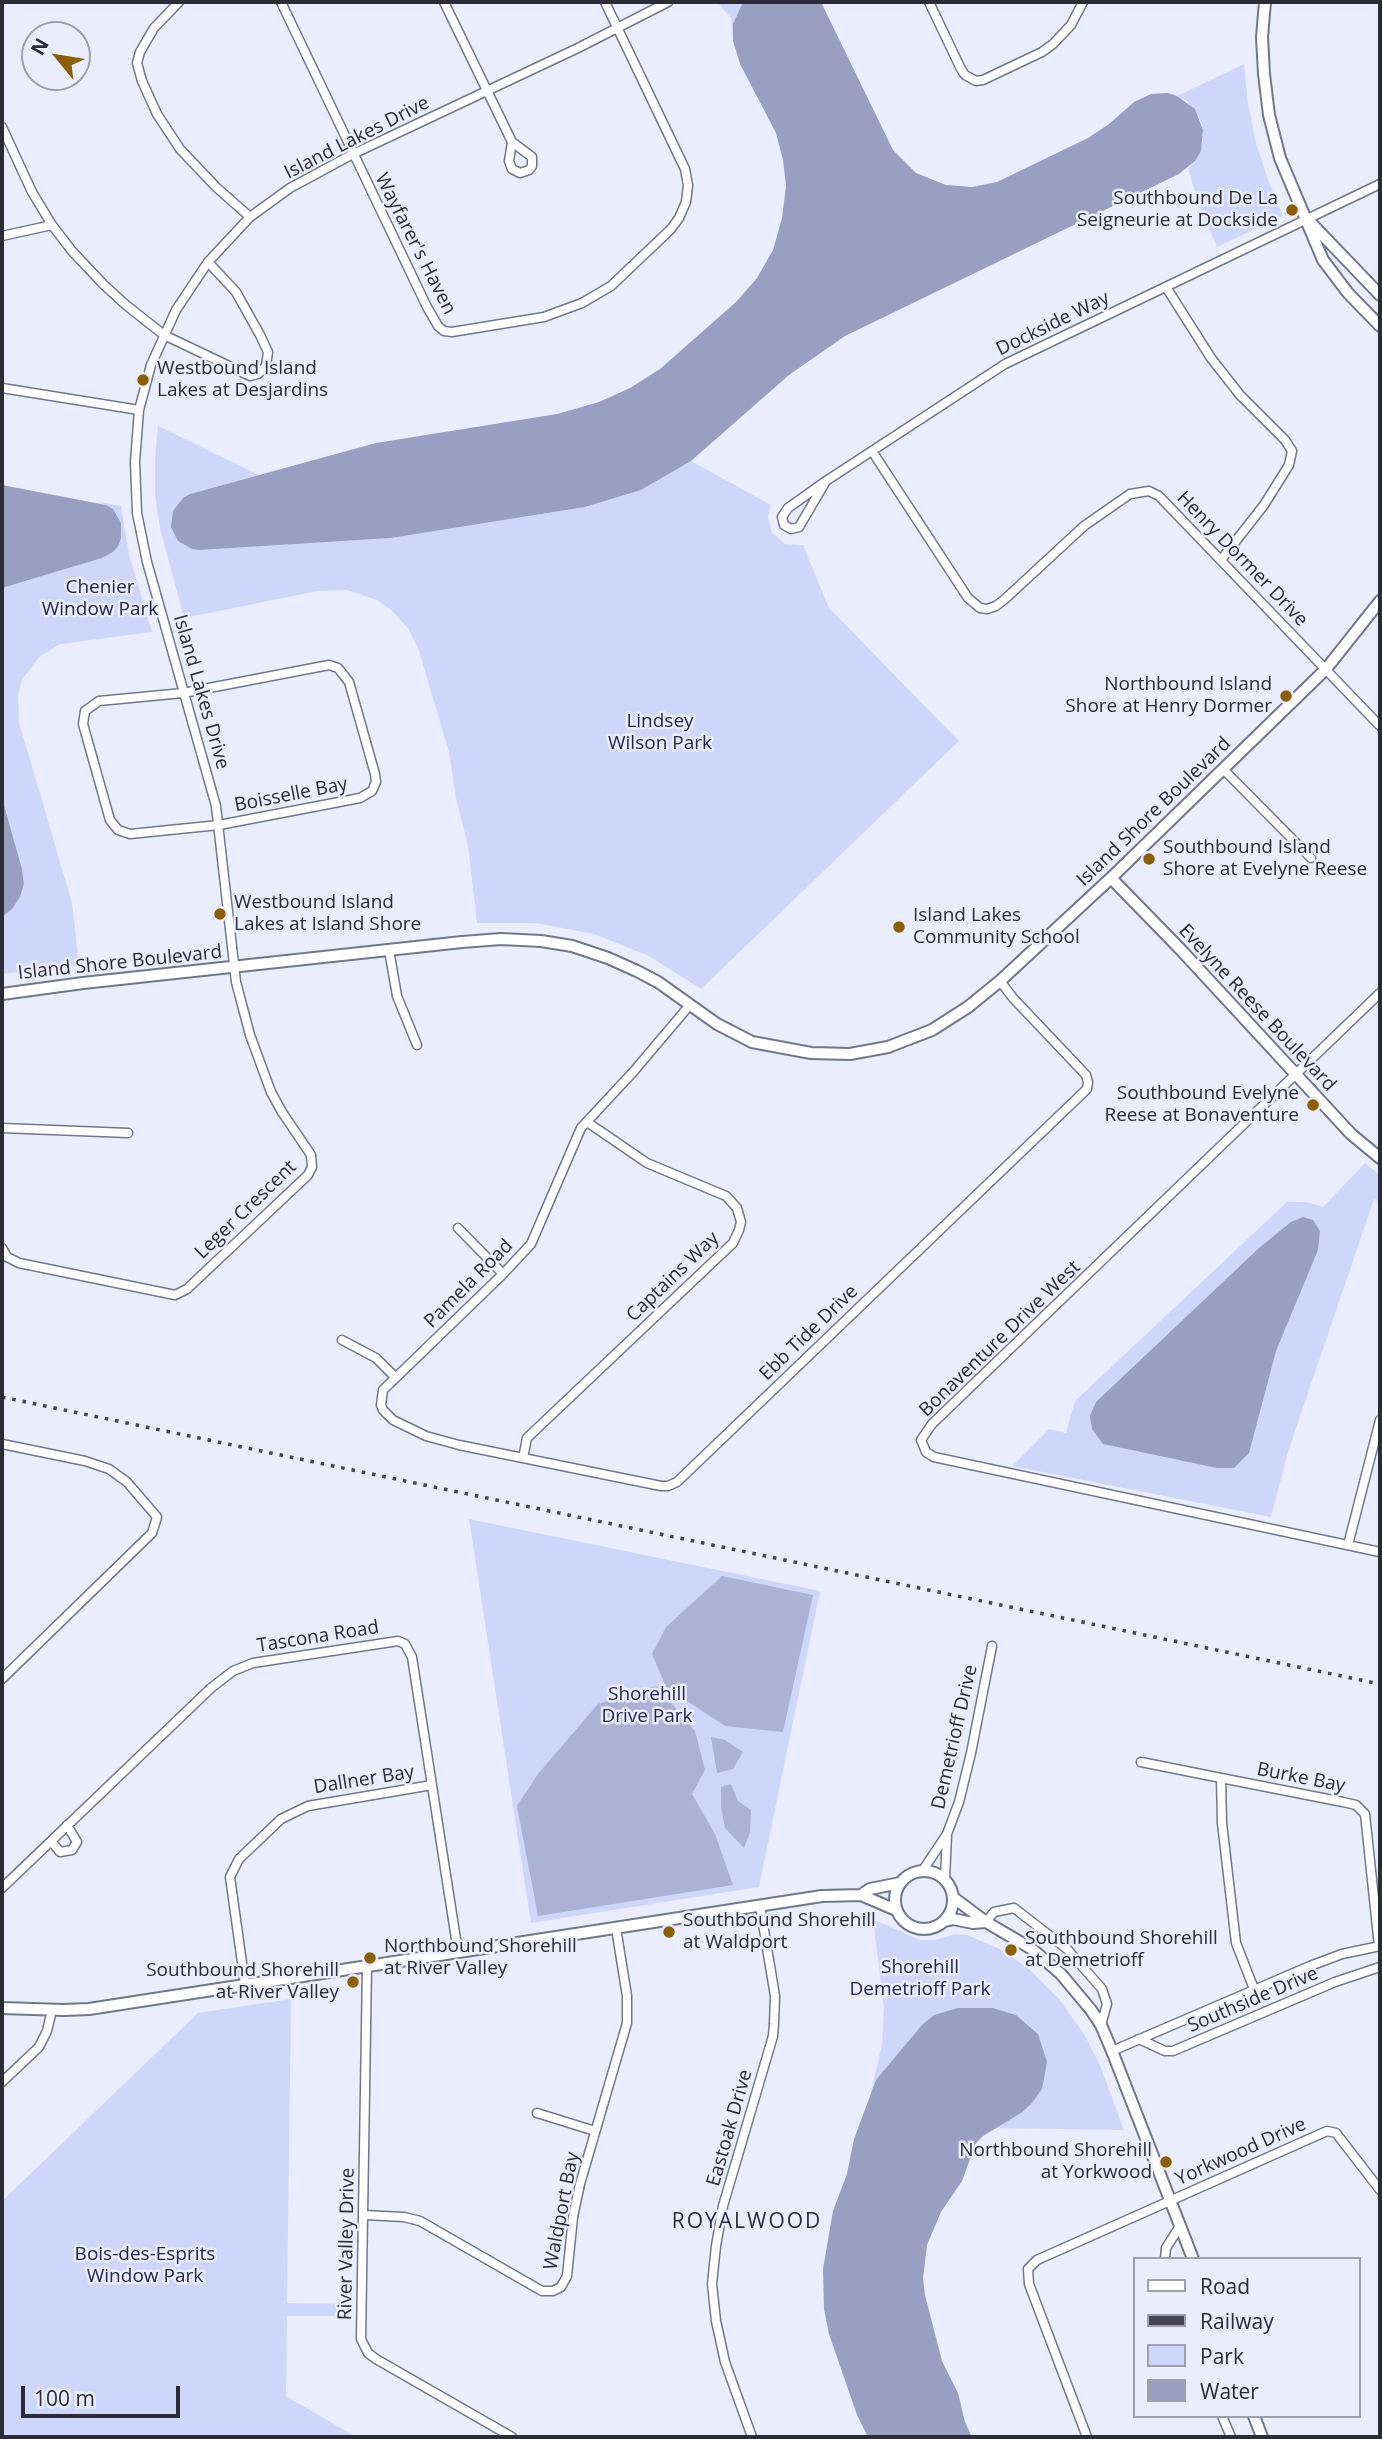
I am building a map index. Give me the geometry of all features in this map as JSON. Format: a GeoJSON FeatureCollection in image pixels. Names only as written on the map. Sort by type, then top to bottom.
{"type":"FeatureCollection","features":[{"type":"Feature","properties":{"kind":"street"},"geometry":{"type":"LineString","coordinates":[[179,2],[154,28],[139,52],[137,63],[142,81],[157,114],[180,149],[216,187],[250,217]]}},
{"type":"Feature","properties":{"kind":"street"},"geometry":{"type":"LineString","coordinates":[[281,2],[353,154]]}},
{"type":"Feature","properties":{"kind":"street"},"geometry":{"type":"LineString","coordinates":[[444,2],[512,142]]}},
{"type":"Feature","properties":{"kind":"street"},"geometry":{"type":"LineString","coordinates":[[605,2],[617,28]]}},
{"type":"Feature","properties":{"kind":"street","name":"Island Lakes Drive"},"geometry":{"type":"LineString","coordinates":[[234,968],[219,825],[202,754],[147,562],[137,513],[135,462],[139,410],[151,365],[164,335],[176,310],[208,262],[250,217],[290,188],[353,154],[668,2]]}},
{"type":"Feature","properties":{"kind":"street"},"geometry":{"type":"LineString","coordinates":[[929,2],[961,69],[971,79],[983,80],[1053,44],[1072,24],[1083,2]]}},
{"type":"Feature","properties":{"kind":"street"},"geometry":{"type":"LineString","coordinates":[[1265,2],[1262,37],[1269,115],[1280,158],[1323,260],[1348,293],[1380,326]]}},
{"type":"Feature","properties":{"kind":"street","name":"Wayfarer's Haven"},"geometry":{"type":"LineString","coordinates":[[353,154],[427,307],[444,331],[461,331],[544,317],[582,303],[611,286],[671,229],[686,202],[688,186],[678,151],[617,28]]}},
{"type":"Feature","properties":{"kind":"street"},"geometry":{"type":"LineString","coordinates":[[2,127],[32,192],[52,225],[104,285],[164,335],[250,376],[258,374],[266,366],[268,352],[236,292],[208,262]]}},
{"type":"Feature","properties":{"kind":"street","name":"Dockside Way"},"geometry":{"type":"LineString","coordinates":[[826,481],[800,527],[791,529],[784,525],[782,517],[788,508],[826,481],[1005,364],[1380,184]]}},
{"type":"Feature","properties":{"kind":"street"},"geometry":{"type":"LineString","coordinates":[[1307,219],[1380,295]]}},
{"type":"Feature","properties":{"kind":"street"},"geometry":{"type":"LineString","coordinates":[[2,236],[52,225]]}},
{"type":"Feature","properties":{"kind":"street"},"geometry":{"type":"LineString","coordinates":[[1166,287],[1211,358],[1240,395],[1285,440],[1292,451],[1289,465],[1264,505],[1221,560]]}},
{"type":"Feature","properties":{"kind":"street"},"geometry":{"type":"LineString","coordinates":[[2,388],[139,410]]}},
{"type":"Feature","properties":{"kind":"street","name":"Henry Dormer Drive"},"geometry":{"type":"LineString","coordinates":[[872,451],[968,598],[980,608],[996,606],[1084,526],[1130,494],[1149,491],[1159,496],[1380,726]]}},
{"type":"Feature","properties":{"kind":"street","name":"Island Shore Boulevard"},"geometry":{"type":"LineString","coordinates":[[2,994],[501,939],[572,946],[637,971],[717,1024],[752,1042],[811,1053],[850,1054],[888,1047],[932,1030],[968,1007],[1000,981],[1224,770],[1326,669],[1380,601]]}},
{"type":"Feature","properties":{"kind":"street","name":"Boisselle Bay"},"geometry":{"type":"LineString","coordinates":[[183,693],[329,665],[338,668],[349,682],[376,782],[372,790],[360,798],[219,825]]}},
{"type":"Feature","properties":{"kind":"street"},"geometry":{"type":"LineString","coordinates":[[183,693],[99,701],[85,710],[83,724],[110,820],[118,830],[130,834],[219,825]]}},
{"type":"Feature","properties":{"kind":"street"},"geometry":{"type":"LineString","coordinates":[[1224,770],[1311,858]]}},
{"type":"Feature","properties":{"kind":"street","name":"Evelyne Reese Boulevard"},"geometry":{"type":"LineString","coordinates":[[1111,878],[1351,1134],[1380,1158]]}},
{"type":"Feature","properties":{"kind":"street"},"geometry":{"type":"LineString","coordinates":[[389,950],[397,996],[417,1045]]}},
{"type":"Feature","properties":{"kind":"street","name":"Leger Crescent"},"geometry":{"type":"LineString","coordinates":[[2,1248],[7,1257],[19,1263],[176,1295],[187,1289],[308,1175],[312,1167],[312,1155],[282,1112],[263,1073],[250,1035],[234,968]]}},
{"type":"Feature","properties":{"kind":"street","name":"Ebb Tide Drive"},"geometry":{"type":"LineString","coordinates":[[381,1405],[393,1420],[426,1436],[459,1445],[661,1486],[677,1482],[1087,1088],[1086,1074],[1000,981]]}},
{"type":"Feature","properties":{"kind":"street"},"geometry":{"type":"LineString","coordinates":[[1295,1075],[1380,993]]}},
{"type":"Feature","properties":{"kind":"street","name":"Pamela Road"},"geometry":{"type":"LineString","coordinates":[[381,1405],[383,1390],[395,1377],[531,1244],[576,1137],[688,1006]]}},
{"type":"Feature","properties":{"kind":"street","name":"Bonaventure Drive West"},"geometry":{"type":"LineString","coordinates":[[1295,1075],[932,1424],[921,1440],[926,1452],[934,1457],[1380,1552]]}},
{"type":"Feature","properties":{"kind":"street","name":"Captains Way"},"geometry":{"type":"LineString","coordinates":[[523,1458],[527,1438],[726,1250],[740,1230],[737,1208],[726,1196],[647,1163],[587,1122]]}},
{"type":"Feature","properties":{"kind":"street"},"geometry":{"type":"LineString","coordinates":[[2,1128],[128,1133]]}},
{"type":"Feature","properties":{"kind":"street"},"geometry":{"type":"LineString","coordinates":[[458,1228],[503,1274]]}},
{"type":"Feature","properties":{"kind":"street"},"geometry":{"type":"LineString","coordinates":[[342,1340],[376,1357],[395,1377]]}},
{"type":"Feature","properties":{"kind":"street"},"geometry":{"type":"LineString","coordinates":[[1348,1545],[1380,1420]]}},
{"type":"Feature","properties":{"kind":"street"},"geometry":{"type":"LineString","coordinates":[[2,1444],[85,1461],[109,1469],[127,1482],[157,1517],[152,1533],[2,1679]]}},
{"type":"Feature","properties":{"kind":"street","name":"Tascona Road"},"geometry":{"type":"LineString","coordinates":[[2,1888],[211,1688],[233,1671],[253,1663],[398,1642],[405,1644],[412,1657],[458,1952]]}},
{"type":"Feature","properties":{"kind":"street","name":"Demetrioff Drive"},"geometry":{"type":"LineString","coordinates":[[923,1870],[947,1834],[959,1802],[992,1646]]}},
{"type":"Feature","properties":{"kind":"street","name":"Burke Bay"},"geometry":{"type":"LineString","coordinates":[[1141,1762],[1356,1805],[1365,1814],[1380,1946]]}},
{"type":"Feature","properties":{"kind":"street"},"geometry":{"type":"LineString","coordinates":[[1221,1778],[1222,1823],[1236,1943],[1254,1989]]}},
{"type":"Feature","properties":{"kind":"street","name":"Dallner Bay"},"geometry":{"type":"LineString","coordinates":[[245,1984],[230,1877],[239,1859],[281,1819],[308,1805],[432,1785]]}},
{"type":"Feature","properties":{"kind":"street"},"geometry":{"type":"LineString","coordinates":[[51,1841],[60,1852],[72,1850],[77,1842],[67,1825]]}},
{"type":"Feature","properties":{"kind":"street","name":"Demetrioff Drive"},"geometry":{"type":"LineString","coordinates":[[945,1879],[947,1834]]}},
{"type":"Feature","properties":{"kind":"street"},"geometry":{"type":"LineString","coordinates":[[923,1870],[932,1871],[945,1879],[954,1898],[951,1913],[945,1921],[936,1927],[920,1929],[906,1923],[897,1910],[895,1896],[900,1883],[910,1874],[923,1870]]}},
{"type":"Feature","properties":{"kind":"street"},"geometry":{"type":"LineString","coordinates":[[861,1895],[870,1889],[900,1883]]}},
{"type":"Feature","properties":{"kind":"street"},"geometry":{"type":"LineString","coordinates":[[2,2008],[89,2008],[822,1896],[861,1895],[897,1910]]}},
{"type":"Feature","properties":{"kind":"street"},"geometry":{"type":"LineString","coordinates":[[954,1898],[986,1922],[1032,1949],[1061,1974],[1101,2025],[1192,2257]]}},
{"type":"Feature","properties":{"kind":"street","name":"Eastoak Drive"},"geometry":{"type":"LineString","coordinates":[[752,2437],[722,2352],[712,2284],[723,2207],[773,2036],[775,1996],[760,1906]]}},
{"type":"Feature","properties":{"kind":"street"},"geometry":{"type":"LineString","coordinates":[[945,1921],[953,1919],[973,1923],[986,1922],[994,1912],[1014,1908],[1067,1949],[1102,1989],[1107,2004],[1101,2025]]}},
{"type":"Feature","properties":{"kind":"street","name":"Waldport Bay"},"geometry":{"type":"LineString","coordinates":[[364,2215],[404,2217],[420,2221],[542,2291],[553,2291],[561,2287],[567,2276],[573,2217],[594,2131],[627,2023],[627,1996],[616,1928]]}},
{"type":"Feature","properties":{"kind":"street","name":"Southside Drive"},"geometry":{"type":"LineString","coordinates":[[1112,2051],[1327,1959],[1380,1946]]}},
{"type":"Feature","properties":{"kind":"street","name":"River Valley Drive"},"geometry":{"type":"LineString","coordinates":[[367,1966],[361,2339],[368,2353],[512,2437]]}},
{"type":"Feature","properties":{"kind":"street","name":"Southside Drive"},"geometry":{"type":"LineString","coordinates":[[1139,2039],[1165,2051],[1173,2051],[1335,1982],[1380,1967]]}},
{"type":"Feature","properties":{"kind":"street"},"geometry":{"type":"LineString","coordinates":[[2,2000],[25,2008]]}},
{"type":"Feature","properties":{"kind":"street"},"geometry":{"type":"LineString","coordinates":[[2,2082],[39,2047],[47,2031],[52,2010]]}},
{"type":"Feature","properties":{"kind":"street"},"geometry":{"type":"LineString","coordinates":[[537,2113],[594,2131]]}},
{"type":"Feature","properties":{"kind":"street","name":"Yorkwood Drive"},"geometry":{"type":"LineString","coordinates":[[1087,2437],[1029,2284],[1028,2269],[1037,2260],[1327,2131],[1336,2133],[1380,2190]]}},
{"type":"Feature","properties":{"kind":"street"},"geometry":{"type":"LineString","coordinates":[[1165,2257],[1166,2248],[1180,2225]]}},
{"type":"Feature","properties":{"kind":"street"},"geometry":{"type":"LineString","coordinates":[[1223,2418],[1231,2437]]}},
{"type":"Feature","properties":{"kind":"street"},"geometry":{"type":"LineString","coordinates":[[1256,2418],[1262,2437]]}},
{"type":"Feature","properties":{"kind":"green space"},"geometry":{"type":"Polygon","coordinates":[[[717,2],[743,2],[733,24],[733,41],[731,18],[717,2]]]}},
{"type":"Feature","properties":{"kind":"green space"},"geometry":{"type":"Polygon","coordinates":[[[1244,64],[1256,143],[1283,216],[1217,247],[1200,208],[1188,169],[1195,161],[1203,141],[1203,129],[1200,119],[1187,101],[1177,96],[1244,64]]]}},
{"type":"Feature","properties":{"kind":"green space","name":"Lindsey Wilson Park"},"geometry":{"type":"Polygon","coordinates":[[[158,426],[259,475],[190,494],[192,549],[200,550],[391,538],[585,507],[641,490],[691,461],[771,505],[768,517],[772,533],[785,544],[803,545],[829,608],[959,741],[701,989],[649,956],[594,934],[536,923],[477,923],[468,845],[456,798],[449,752],[419,651],[408,628],[377,600],[347,590],[318,591],[184,618],[160,528],[155,494],[158,426]]]}},
{"type":"Feature","properties":{"kind":"green space","name":"Chenier Window Park"},"geometry":{"type":"Polygon","coordinates":[[[99,502],[121,506],[129,554],[152,632],[60,644],[39,657],[22,680],[18,694],[19,722],[72,903],[79,966],[2,974],[2,917],[20,897],[24,884],[2,798],[2,588],[102,558],[113,552],[106,505],[99,502]]]}},
{"type":"Feature","properties":{"kind":"green space"},"geometry":{"type":"Polygon","coordinates":[[[1365,1163],[1380,1175],[1380,1203],[1374,1199],[1288,1452],[1271,1517],[1012,1466],[1049,1429],[1066,1433],[1075,1401],[1287,1202],[1307,1202],[1323,1207],[1365,1163]]]}},
{"type":"Feature","properties":{"kind":"green space","name":"Shorehill Drive Park"},"geometry":{"type":"Polygon","coordinates":[[[469,1519],[820,1591],[759,1887],[531,1923],[469,1519]]]}},
{"type":"Feature","properties":{"kind":"green space"},"geometry":{"type":"Polygon","coordinates":[[[722,1576],[813,1595],[783,1732],[725,1726],[666,1687],[652,1654],[666,1627],[722,1576]]]}},
{"type":"Feature","properties":{"kind":"green space"},"geometry":{"type":"Polygon","coordinates":[[[657,1686],[695,1731],[705,1770],[692,1794],[715,1834],[733,1885],[538,1916],[517,1806],[538,1774],[598,1704],[657,1686]]]}},
{"type":"Feature","properties":{"kind":"green space"},"geometry":{"type":"Polygon","coordinates":[[[711,1737],[725,1740],[743,1752],[733,1769],[717,1773],[711,1737]]]}},
{"type":"Feature","properties":{"kind":"green space"},"geometry":{"type":"Polygon","coordinates":[[[731,1784],[738,1801],[751,1810],[750,1832],[744,1848],[725,1828],[721,1787],[731,1784]]]}},
{"type":"Feature","properties":{"kind":"green space","name":"Shorehill Demetrioff Park"},"geometry":{"type":"Polygon","coordinates":[[[873,1919],[920,1940],[934,1940],[955,1934],[967,1935],[1000,1949],[1029,1969],[1059,1999],[1084,2034],[1100,2065],[1124,2130],[995,2128],[1021,2113],[1038,2034],[1016,2015],[993,2008],[958,2008],[871,2092],[882,2044],[884,2007],[873,1919]]]}},
{"type":"Feature","properties":{"kind":"green space","name":"Bois-des-Esprits Window Park"},"geometry":{"type":"Polygon","coordinates":[[[291,1999],[287,2303],[350,2304],[350,2316],[287,2316],[286,2396],[356,2437],[2,2437],[2,2201],[198,2013],[291,1999]]]}},
{"type":"Feature","properties":{"kind":"water"},"geometry":{"type":"Polygon","coordinates":[[[743,2],[821,2],[893,150],[916,173],[946,185],[972,187],[997,182],[1088,138],[1134,102],[1151,94],[1168,93],[1177,96],[1195,109],[1203,130],[1201,151],[1195,161],[1179,174],[845,336],[789,375],[691,461],[641,490],[585,507],[391,538],[200,550],[192,549],[178,541],[171,527],[173,511],[183,498],[190,494],[376,443],[557,414],[599,402],[630,388],[660,369],[736,302],[757,278],[773,250],[782,218],[786,186],[776,133],[740,64],[733,41],[733,24],[743,2]]]}},
{"type":"Feature","properties":{"kind":"water"},"geometry":{"type":"Polygon","coordinates":[[[2,485],[106,505],[113,509],[121,523],[118,546],[102,558],[2,588],[2,485]]]}},
{"type":"Feature","properties":{"kind":"water"},"geometry":{"type":"Polygon","coordinates":[[[2,798],[24,884],[12,909],[2,917],[2,798]]]}},
{"type":"Feature","properties":{"kind":"water"},"geometry":{"type":"Polygon","coordinates":[[[1303,1217],[1313,1220],[1320,1231],[1318,1250],[1276,1351],[1249,1453],[1234,1468],[1217,1468],[1103,1444],[1092,1429],[1090,1416],[1096,1402],[1259,1248],[1291,1222],[1303,1217]]]}},
{"type":"Feature","properties":{"kind":"water"},"geometry":{"type":"Polygon","coordinates":[[[958,2008],[993,2008],[1016,2015],[1038,2034],[1047,2062],[1042,2089],[1032,2103],[976,2143],[962,2181],[941,2212],[927,2245],[923,2278],[925,2295],[942,2361],[958,2393],[965,2422],[972,2437],[868,2437],[857,2415],[829,2334],[824,2309],[823,2269],[833,2211],[847,2174],[854,2139],[876,2080],[922,2025],[934,2015],[958,2008]]]}},
{"type":"Feature","properties":{"kind":"railway"},"geometry":{"type":"LineString","coordinates":[[2,1397],[1380,1684]]}},
{"type":"Feature","properties":{"kind":"place","name":"Southbound De La Seigneurie at Dockside"},"geometry":{"type":"Point","coordinates":[1292,210]}},
{"type":"Feature","properties":{"kind":"place","name":"Westbound Island Lakes at Desjardins"},"geometry":{"type":"Point","coordinates":[143,380]}},
{"type":"Feature","properties":{"kind":"place","name":"Northbound Island Shore at Henry Dormer"},"geometry":{"type":"Point","coordinates":[1286,696]}},
{"type":"Feature","properties":{"kind":"place","name":"Southbound Island Shore at Evelyne Reese"},"geometry":{"type":"Point","coordinates":[1149,859]}},
{"type":"Feature","properties":{"kind":"place","name":"Westbound Island Lakes at Island Shore"},"geometry":{"type":"Point","coordinates":[220,914]}},
{"type":"Feature","properties":{"kind":"place","name":"Island Lakes Community School"},"geometry":{"type":"Point","coordinates":[899,927]}},
{"type":"Feature","properties":{"kind":"place","name":"Southbound Evelyne Reese at Bonaventure"},"geometry":{"type":"Point","coordinates":[1313,1105]}},
{"type":"Feature","properties":{"kind":"place","name":"Southbound Shorehill at Waldport"},"geometry":{"type":"Point","coordinates":[669,1932]}},
{"type":"Feature","properties":{"kind":"place","name":"Southbound Shorehill at Demetrioff"},"geometry":{"type":"Point","coordinates":[1011,1950]}},
{"type":"Feature","properties":{"kind":"place","name":"Northbound Shorehill at River Valley"},"geometry":{"type":"Point","coordinates":[370,1958]}},
{"type":"Feature","properties":{"kind":"place","name":"Southbound Shorehill at River Valley"},"geometry":{"type":"Point","coordinates":[353,1982]}},
{"type":"Feature","properties":{"kind":"place","name":"Northbound Shorehill at Yorkwood"},"geometry":{"type":"Point","coordinates":[1166,2162]}},
{"type":"Feature","properties":{"kind":"district","name":"ROYALWOOD"},"geometry":{"type":"Point","coordinates":[747,2222]}}]}
